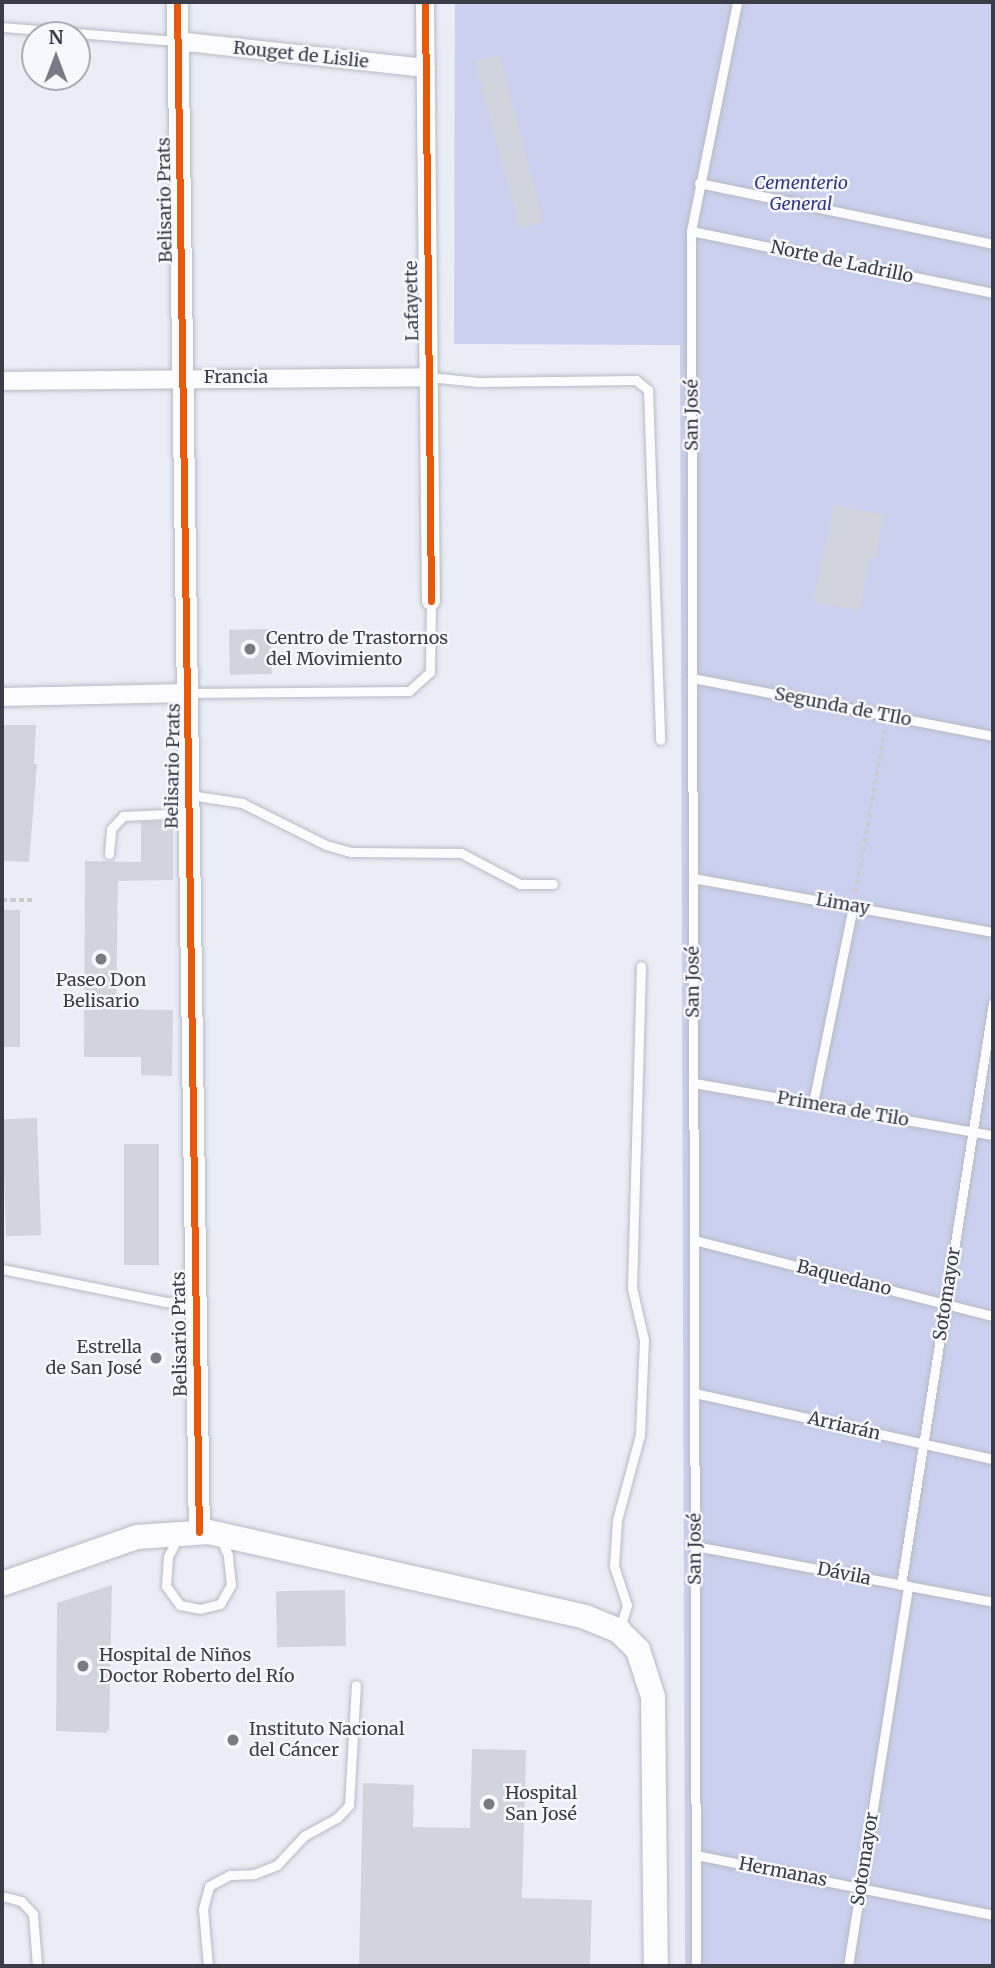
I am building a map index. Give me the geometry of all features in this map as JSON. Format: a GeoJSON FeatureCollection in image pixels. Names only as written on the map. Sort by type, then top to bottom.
{"type":"FeatureCollection","features":[{"type":"Feature","properties":{"kind":"main road"},"geometry":{"type":"LineString","coordinates":[[2,1584],[137,1536],[199,1532],[585,1617],[619,1631],[638,1650],[653,1697],[656,1966]]}},
{"type":"Feature","properties":{"kind":"street","name":"Belisario Prats"},"geometry":{"type":"LineString","coordinates":[[177,2],[199,1532]]}},
{"type":"Feature","properties":{"kind":"street","name":"Lafayette"},"geometry":{"type":"LineString","coordinates":[[425,2],[431,601]]}},
{"type":"Feature","properties":{"kind":"street","name":"Rouget de Lislie"},"geometry":{"type":"LineString","coordinates":[[177,41],[426,68]]}},
{"type":"Feature","properties":{"kind":"street","name":"Francia"},"geometry":{"type":"LineString","coordinates":[[2,382],[184,377],[429,377]]}},
{"type":"Feature","properties":{"kind":"street"},"geometry":{"type":"LineString","coordinates":[[2,697],[189,693]]}},
{"type":"Feature","properties":{"kind":"lane","name":"San José"},"geometry":{"type":"LineString","coordinates":[[696,1966],[691,231],[737,2]]}},
{"type":"Feature","properties":{"kind":"lane"},"geometry":{"type":"LineString","coordinates":[[2,27],[177,41]]}},
{"type":"Feature","properties":{"kind":"lane"},"geometry":{"type":"LineString","coordinates":[[699,183],[993,244]]}},
{"type":"Feature","properties":{"kind":"lane","name":"Norte de Ladrillo"},"geometry":{"type":"LineString","coordinates":[[691,231],[993,293]]}},
{"type":"Feature","properties":{"kind":"lane"},"geometry":{"type":"LineString","coordinates":[[429,377],[478,382],[636,380],[648,390],[660,740]]}},
{"type":"Feature","properties":{"kind":"lane"},"geometry":{"type":"LineString","coordinates":[[189,693],[409,691],[430,672],[431,601]]}},
{"type":"Feature","properties":{"kind":"lane","name":"Segunda de TIlo"},"geometry":{"type":"LineString","coordinates":[[692,678],[993,736]]}},
{"type":"Feature","properties":{"kind":"lane"},"geometry":{"type":"LineString","coordinates":[[109,854],[111,829],[123,816],[187,804],[242,803],[326,845],[351,852],[461,853],[520,884],[553,884]]}},
{"type":"Feature","properties":{"kind":"lane","name":"Limay"},"geometry":{"type":"LineString","coordinates":[[693,878],[993,932]]}},
{"type":"Feature","properties":{"kind":"lane"},"geometry":{"type":"LineString","coordinates":[[813,1103],[853,906]]}},
{"type":"Feature","properties":{"kind":"lane"},"geometry":{"type":"LineString","coordinates":[[619,1631],[627,1605],[614,1566],[617,1520],[640,1435],[644,1340],[632,1288],[641,966]]}},
{"type":"Feature","properties":{"kind":"lane","name":"Sotomayor"},"geometry":{"type":"LineString","coordinates":[[848,1966],[923,1444],[993,1003]]}},
{"type":"Feature","properties":{"kind":"lane","name":"Primera de Tilo"},"geometry":{"type":"LineString","coordinates":[[694,1083],[993,1135]]}},
{"type":"Feature","properties":{"kind":"lane","name":"Baquedano"},"geometry":{"type":"LineString","coordinates":[[694,1240],[993,1316]]}},
{"type":"Feature","properties":{"kind":"lane"},"geometry":{"type":"LineString","coordinates":[[2,1269],[166,1302],[195,1303]]}},
{"type":"Feature","properties":{"kind":"lane","name":"Arriarán"},"geometry":{"type":"LineString","coordinates":[[695,1393],[993,1459]]}},
{"type":"Feature","properties":{"kind":"lane"},"geometry":{"type":"LineString","coordinates":[[199,1532],[229,1555],[231,1585],[220,1604],[200,1609],[180,1605],[166,1586],[167,1557],[199,1532]]}},
{"type":"Feature","properties":{"kind":"lane","name":"Dávila"},"geometry":{"type":"LineString","coordinates":[[695,1546],[993,1602]]}},
{"type":"Feature","properties":{"kind":"lane"},"geometry":{"type":"LineString","coordinates":[[208,1966],[203,1909],[209,1886],[230,1875],[254,1874],[278,1865],[304,1836],[337,1818],[349,1805],[356,1685]]}},
{"type":"Feature","properties":{"kind":"lane","name":"Hermanas"},"geometry":{"type":"LineString","coordinates":[[696,1855],[993,1915]]}},
{"type":"Feature","properties":{"kind":"lane"},"geometry":{"type":"LineString","coordinates":[[2,1896],[21,1901],[33,1914],[37,1966]]}},
{"type":"Feature","properties":{"kind":"path"},"geometry":{"type":"LineString","coordinates":[[853,906],[887,716]]}},
{"type":"Feature","properties":{"kind":"path"},"geometry":{"type":"LineString","coordinates":[[2,900],[34,900]]}},
{"type":"Feature","properties":{"kind":"green space","name":"Cementerio General"},"geometry":{"type":"Polygon","coordinates":[[[455,2],[993,2],[993,1966],[685,1966],[680,345],[454,344],[455,2]]]}},
{"type":"Feature","properties":{"kind":"building"},"geometry":{"type":"Polygon","coordinates":[[[499,55],[544,222],[520,229],[475,61],[499,55]]]}},
{"type":"Feature","properties":{"kind":"building"},"geometry":{"type":"Polygon","coordinates":[[[834,506],[883,514],[876,559],[869,558],[860,610],[813,602],[834,506]]]}},
{"type":"Feature","properties":{"kind":"building","name":"Centro de Trastornos del Movimiento"},"geometry":{"type":"Polygon","coordinates":[[[271,629],[272,674],[230,675],[229,630],[271,629]]]}},
{"type":"Feature","properties":{"kind":"building"},"geometry":{"type":"Polygon","coordinates":[[[2,725],[36,725],[34,764],[37,764],[29,862],[2,861],[2,725]]]}},
{"type":"Feature","properties":{"kind":"building"},"geometry":{"type":"Polygon","coordinates":[[[173,821],[173,880],[118,881],[116,1009],[173,1010],[172,1076],[141,1075],[141,1057],[84,1057],[85,861],[141,862],[141,822],[173,821]]]}},
{"type":"Feature","properties":{"kind":"building"},"geometry":{"type":"Polygon","coordinates":[[[2,910],[20,910],[20,1047],[2,1047],[2,910]]]}},
{"type":"Feature","properties":{"kind":"building"},"geometry":{"type":"Polygon","coordinates":[[[37,1118],[41,1235],[6,1236],[2,1119],[37,1118]]]}},
{"type":"Feature","properties":{"kind":"building"},"geometry":{"type":"Polygon","coordinates":[[[124,1144],[159,1144],[159,1265],[124,1265],[124,1144]]]}},
{"type":"Feature","properties":{"kind":"building","name":"Hospital de Niños Doctor Roberto del Río"},"geometry":{"type":"Polygon","coordinates":[[[112,1585],[109,1729],[106,1733],[56,1731],[57,1603],[112,1585]]]}},
{"type":"Feature","properties":{"kind":"building"},"geometry":{"type":"Polygon","coordinates":[[[345,1590],[346,1646],[277,1647],[276,1591],[345,1590]]]}},
{"type":"Feature","properties":{"kind":"building"},"geometry":{"type":"Polygon","coordinates":[[[472,1749],[526,1750],[522,1898],[592,1900],[590,1966],[359,1966],[363,1783],[414,1785],[413,1827],[470,1828],[472,1749]]]}},
{"type":"Feature","properties":{"kind":"cycle path"},"geometry":{"type":"LineString","coordinates":[[177,2],[199,1532]]}},
{"type":"Feature","properties":{"kind":"cycle path"},"geometry":{"type":"LineString","coordinates":[[425,2],[431,601]]}},
{"type":"Feature","properties":{"kind":"place","name":"Centro de Trastornos del Movimiento"},"geometry":{"type":"Point","coordinates":[250,649]}},
{"type":"Feature","properties":{"kind":"place","name":"Paseo Don Belisario"},"geometry":{"type":"Point","coordinates":[101,959]}},
{"type":"Feature","properties":{"kind":"place","name":"Estrella de San José"},"geometry":{"type":"Point","coordinates":[156,1358]}},
{"type":"Feature","properties":{"kind":"place","name":"Hospital de Niños Doctor Roberto del Río"},"geometry":{"type":"Point","coordinates":[83,1666]}},
{"type":"Feature","properties":{"kind":"place","name":"Instituto Nacional del Cáncer"},"geometry":{"type":"Point","coordinates":[233,1740]}},
{"type":"Feature","properties":{"kind":"place","name":"Hospital San José"},"geometry":{"type":"Point","coordinates":[489,1804]}}]}
